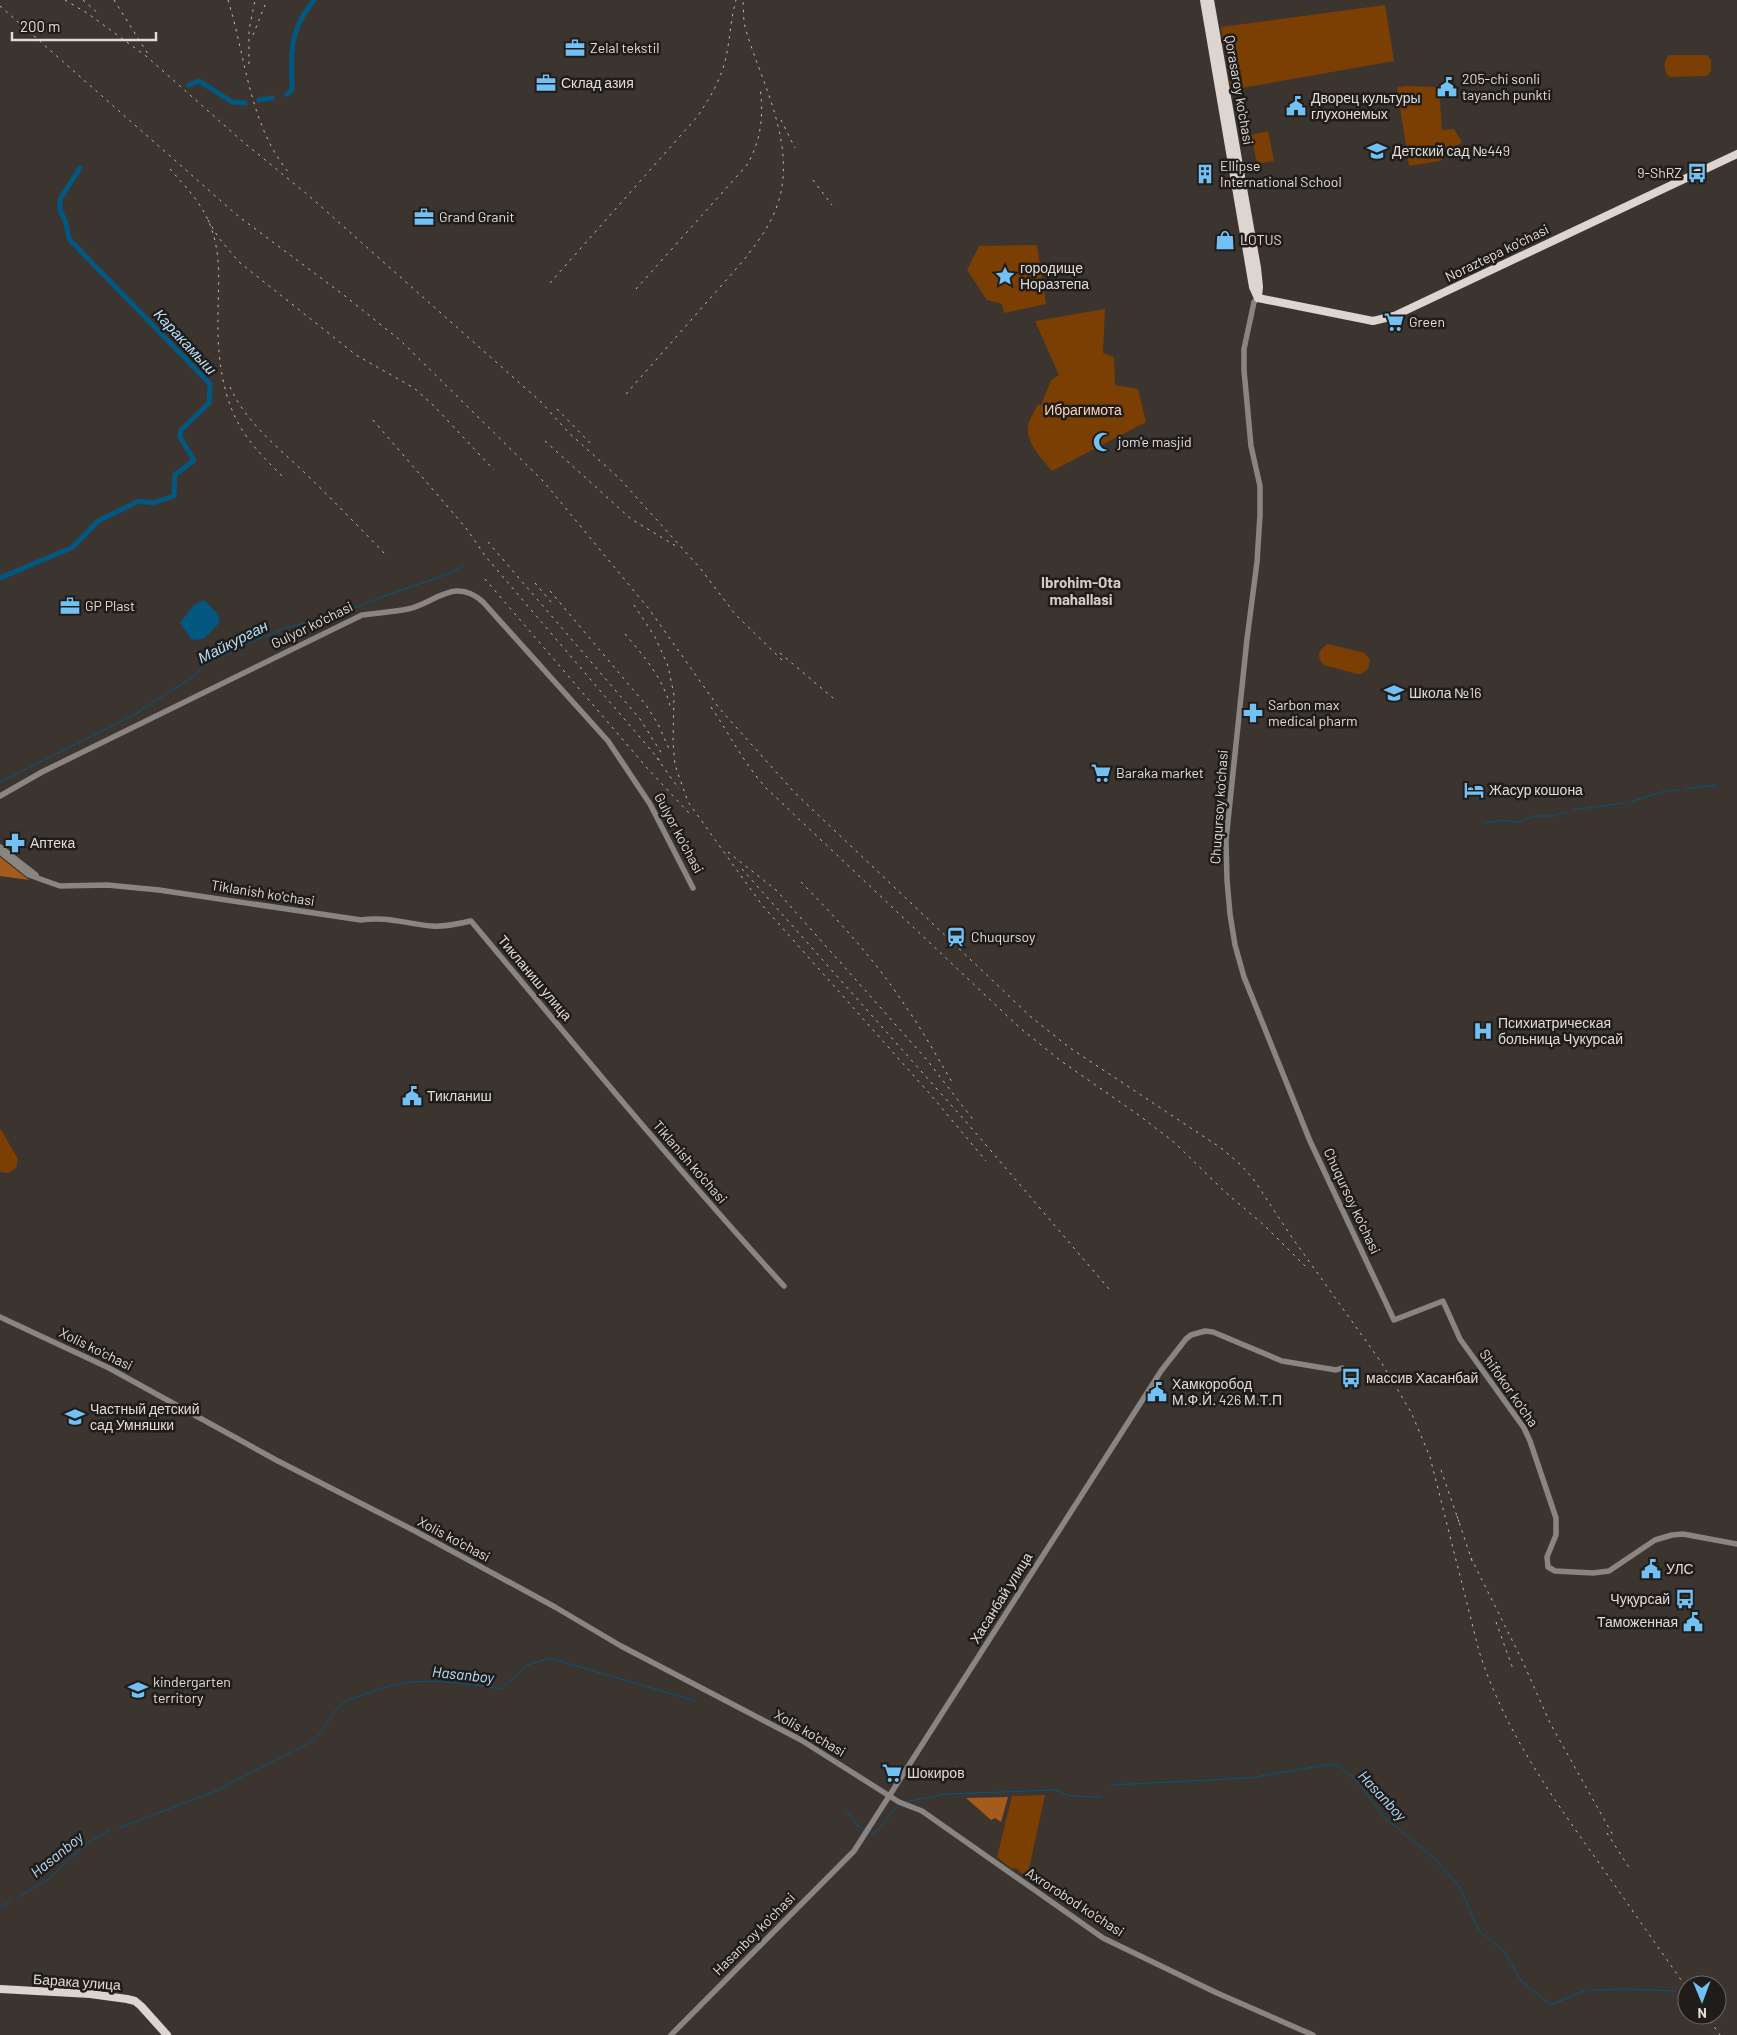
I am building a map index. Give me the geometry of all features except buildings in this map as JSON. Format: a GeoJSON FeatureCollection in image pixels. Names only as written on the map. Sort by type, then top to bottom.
{"type":"FeatureCollection","features":[{"type":"Feature","properties":{"kind":"main road","name":"Qorasaroy ko'chasi"},"geometry":{"type":"LineString","coordinates":[[1204,0],[1253,287],[1258,298]]}},
{"type":"Feature","properties":{"kind":"main road","name":"Qorasaroy ko'chasi"},"geometry":{"type":"LineString","coordinates":[[1210,0],[1257,268],[1258,298]]}},
{"type":"Feature","properties":{"kind":"main road","name":"Noraztepa ko'chasi"},"geometry":{"type":"LineString","coordinates":[[1258,298],[1354,318],[1373,321],[1384,319],[1404,312],[1564,234],[1737,154]]}},
{"type":"Feature","properties":{"kind":"main road","name":"Барака улица"},"geometry":{"type":"LineString","coordinates":[[0,1989],[90,1994],[128,1999],[142,2006],[167,2035]]}},
{"type":"Feature","properties":{"kind":"street","name":"Chuqursoy ko'chasi"},"geometry":{"type":"LineString","coordinates":[[1258,298],[1254,302],[1244,349],[1244,370],[1251,446],[1260,486],[1260,521],[1226,840],[1226,880],[1230,914],[1244,977],[1310,1141],[1394,1320],[1443,1300]]}},
{"type":"Feature","properties":{"kind":"street","name":"Gulyor ko'chasi"},"geometry":{"type":"LineString","coordinates":[[0,796],[42,772],[362,614],[410,608],[438,595],[468,591],[474,593],[483,602],[608,741],[650,804],[694,888]]}},
{"type":"Feature","properties":{"kind":"street"},"geometry":{"type":"LineString","coordinates":[[0,847],[44,881]]}},
{"type":"Feature","properties":{"kind":"street"},"geometry":{"type":"LineString","coordinates":[[0,852],[29,875],[44,881]]}},
{"type":"Feature","properties":{"kind":"street","name":"Tiklanish ko'chasi"},"geometry":{"type":"LineString","coordinates":[[44,881],[51,884],[69,886],[107,885],[159,890],[360,920],[375,918],[441,926],[471,921]]}},
{"type":"Feature","properties":{"kind":"street","name":"Тикланиш улица"},"geometry":{"type":"LineString","coordinates":[[471,921],[580,1050]]}},
{"type":"Feature","properties":{"kind":"street","name":"Tiklanish ko'chasi"},"geometry":{"type":"LineString","coordinates":[[580,1050],[706,1200],[784,1286]]}},
{"type":"Feature","properties":{"kind":"street","name":"Shifokor ko'cha"},"geometry":{"type":"LineString","coordinates":[[1443,1300],[1460,1338],[1524,1428],[1530,1441],[1556,1518],[1556,1536],[1546,1563],[1551,1570],[1598,1573],[1614,1569],[1655,1540],[1669,1535],[1683,1534],[1737,1544]]}},
{"type":"Feature","properties":{"kind":"street","name":"Xolis ko'chasi"},"geometry":{"type":"LineString","coordinates":[[0,1317],[109,1368],[276,1460],[448,1549],[555,1607],[621,1646],[801,1740],[889,1796]]}},
{"type":"Feature","properties":{"kind":"street","name":"Хасанбай улица"},"geometry":{"type":"LineString","coordinates":[[863,1838],[1161,1371],[1186,1339],[1192,1335],[1213,1332],[1282,1361],[1336,1370],[1342,1368]]}},
{"type":"Feature","properties":{"kind":"street","name":"Axrorobod ko'chasi"},"geometry":{"type":"LineString","coordinates":[[889,1796],[922,1811],[1103,1938],[1313,2035]]}},
{"type":"Feature","properties":{"kind":"street","name":"Hasanboy ko'chasi"},"geometry":{"type":"LineString","coordinates":[[671,2035],[854,1851],[863,1838]]}},
{"type":"Feature","properties":{"kind":"green space"},"geometry":{"type":"Polygon","coordinates":[[[1385,5],[1394,61],[1231,90],[1221,27],[1385,5]]]}},
{"type":"Feature","properties":{"kind":"green space"},"geometry":{"type":"Polygon","coordinates":[[[1669,55],[1707,55],[1711,60],[1711,71],[1707,76],[1669,77],[1665,66],[1669,55]]]}},
{"type":"Feature","properties":{"kind":"green space"},"geometry":{"type":"Polygon","coordinates":[[[1397,87],[1439,87],[1442,130],[1454,129],[1462,142],[1440,161],[1409,166],[1397,87]]]}},
{"type":"Feature","properties":{"kind":"green space"},"geometry":{"type":"Polygon","coordinates":[[[1268,131],[1274,161],[1257,164],[1251,135],[1268,131]]]}},
{"type":"Feature","properties":{"kind":"green space"},"geometry":{"type":"Polygon","coordinates":[[[1037,245],[1046,304],[1004,313],[1002,304],[987,300],[967,270],[979,246],[1037,245]]]}},
{"type":"Feature","properties":{"kind":"green space","name":"Ибрагимота"},"geometry":{"type":"Polygon","coordinates":[[[1105,309],[1103,353],[1114,357],[1115,385],[1138,389],[1146,422],[1052,471],[1034,449],[1028,429],[1029,422],[1038,404],[1041,405],[1051,380],[1059,375],[1035,321],[1105,309]]]}},
{"type":"Feature","properties":{"kind":"green space"},"geometry":{"type":"Polygon","coordinates":[[[1328,644],[1365,653],[1370,660],[1368,669],[1361,674],[1357,674],[1324,665],[1319,654],[1322,648],[1328,644]]]}},
{"type":"Feature","properties":{"kind":"green space"},"geometry":{"type":"Polygon","coordinates":[[[0,1128],[18,1159],[16,1168],[8,1173],[0,1172],[0,1128]]]}},
{"type":"Feature","properties":{"kind":"green space"},"geometry":{"type":"Polygon","coordinates":[[[1045,1795],[1027,1878],[1016,1868],[1012,1869],[997,1857],[1012,1796],[1045,1795]]]}},
{"type":"Feature","properties":{"kind":"shaded area"},"geometry":{"type":"Polygon","coordinates":[[[0,857],[29,880],[0,876],[0,857]]]}},
{"type":"Feature","properties":{"kind":"shaded area"},"geometry":{"type":"Polygon","coordinates":[[[1008,1797],[1001,1822],[995,1818],[991,1820],[966,1798],[1008,1797]]]}},
{"type":"Feature","properties":{"kind":"water"},"geometry":{"type":"Polygon","coordinates":[[[204,600],[217,613],[220,622],[204,639],[192,640],[180,623],[193,606],[204,600]]]}},
{"type":"Feature","properties":{"kind":"waterway","name":"Каракамыш"},"geometry":{"type":"LineString","coordinates":[[287,94],[292,88],[293,41],[300,21],[314,0]]}},
{"type":"Feature","properties":{"kind":"waterway","name":"Каракамыш"},"geometry":{"type":"LineString","coordinates":[[189,85],[199,81],[232,102],[245,103]]}},
{"type":"Feature","properties":{"kind":"waterway","name":"Каракамыш"},"geometry":{"type":"LineString","coordinates":[[259,100],[272,98]]}},
{"type":"Feature","properties":{"kind":"waterway","name":"Каракамыш"},"geometry":{"type":"LineString","coordinates":[[0,578],[73,547],[98,521],[139,501],[153,503],[174,496],[175,475],[194,460],[180,437],[181,430],[209,403],[210,384],[69,239],[66,223],[60,210],[60,199],[80,168]]}},
{"type":"Feature","properties":{"kind":"waterway","name":"Майкурган"},"geometry":{"type":"LineString","coordinates":[[0,782],[135,714],[194,676],[204,665],[244,645],[285,628],[336,615],[451,573],[464,565]]}},
{"type":"Feature","properties":{"kind":"waterway"},"geometry":{"type":"LineString","coordinates":[[1685,789],[1717,785]]}},
{"type":"Feature","properties":{"kind":"waterway"},"geometry":{"type":"LineString","coordinates":[[1630,802],[1665,791],[1678,790]]}},
{"type":"Feature","properties":{"kind":"waterway"},"geometry":{"type":"LineString","coordinates":[[1572,810],[1624,803]]}},
{"type":"Feature","properties":{"kind":"waterway"},"geometry":{"type":"LineString","coordinates":[[1483,823],[1502,820],[1519,822],[1535,816],[1553,816],[1566,812]]}},
{"type":"Feature","properties":{"kind":"waterway","name":"Hasanboy"},"geometry":{"type":"LineString","coordinates":[[295,1751],[316,1737],[334,1712],[345,1702],[354,1698],[399,1684],[432,1681],[501,1689],[528,1665],[549,1658],[696,1701]]}},
{"type":"Feature","properties":{"kind":"waterway","name":"Hasanboy"},"geometry":{"type":"LineString","coordinates":[[119,1828],[218,1790],[292,1752]]}},
{"type":"Feature","properties":{"kind":"waterway","name":"Hasanboy"},"geometry":{"type":"LineString","coordinates":[[1111,1785],[1249,1778],[1332,1764],[1340,1767],[1356,1780],[1384,1817],[1435,1859],[1459,1886],[1479,1931],[1504,1951],[1522,1982],[1551,2005],[1586,1990]]}},
{"type":"Feature","properties":{"kind":"waterway","name":"Hasanboy"},"geometry":{"type":"LineString","coordinates":[[906,1802],[946,1794],[1056,1790],[1069,1796],[1100,1797]]}},
{"type":"Feature","properties":{"kind":"waterway","name":"Hasanboy"},"geometry":{"type":"LineString","coordinates":[[869,1832],[873,1834],[877,1831],[898,1805]]}},
{"type":"Feature","properties":{"kind":"waterway","name":"Hasanboy"},"geometry":{"type":"LineString","coordinates":[[846,1809],[857,1825],[865,1830]]}},
{"type":"Feature","properties":{"kind":"waterway","name":"Hasanboy"},"geometry":{"type":"LineString","coordinates":[[18,1897],[46,1881],[87,1843],[110,1830]]}},
{"type":"Feature","properties":{"kind":"waterway","name":"Hasanboy"},"geometry":{"type":"LineString","coordinates":[[0,1907],[11,1901]]}},
{"type":"Feature","properties":{"kind":"waterway","name":"Hasanboy"},"geometry":{"type":"LineString","coordinates":[[1593,1990],[1674,1991]]}},
{"type":"Feature","properties":{"kind":"railway"},"geometry":{"type":"LineString","coordinates":[[65,0],[87,13],[146,56],[242,141],[308,195],[541,402],[569,433],[619,478],[700,568],[735,614],[783,661]]}},
{"type":"Feature","properties":{"kind":"railway"},"geometry":{"type":"LineString","coordinates":[[83,0],[100,15]]}},
{"type":"Feature","properties":{"kind":"railway"},"geometry":{"type":"LineString","coordinates":[[114,0],[148,54]]}},
{"type":"Feature","properties":{"kind":"railway"},"geometry":{"type":"LineString","coordinates":[[228,0],[257,112],[276,154],[289,173]]}},
{"type":"Feature","properties":{"kind":"railway"},"geometry":{"type":"LineString","coordinates":[[249,64],[249,30],[255,0]]}},
{"type":"Feature","properties":{"kind":"railway"},"geometry":{"type":"LineString","coordinates":[[253,35],[267,0]]}},
{"type":"Feature","properties":{"kind":"railway"},"geometry":{"type":"LineString","coordinates":[[550,283],[697,117],[709,99],[724,65],[736,0]]}},
{"type":"Feature","properties":{"kind":"railway"},"geometry":{"type":"LineString","coordinates":[[626,394],[743,261],[768,226],[778,203],[783,182],[781,140],[770,98],[744,23],[743,0]]}},
{"type":"Feature","properties":{"kind":"railway"},"geometry":{"type":"LineString","coordinates":[[0,6],[238,216],[345,296],[401,341],[544,482],[649,609],[719,708],[794,792],[1031,1017],[1070,1048],[1221,1148],[1241,1165],[1254,1180],[1291,1236],[1381,1362],[1411,1412],[1430,1457],[1479,1651],[1512,1730],[1556,1802],[1678,1975]]}},
{"type":"Feature","properties":{"kind":"railway"},"geometry":{"type":"LineString","coordinates":[[636,289],[747,165],[756,147],[760,128],[762,108],[760,87]]}},
{"type":"Feature","properties":{"kind":"railway"},"geometry":{"type":"LineString","coordinates":[[781,120],[795,148]]}},
{"type":"Feature","properties":{"kind":"railway"},"geometry":{"type":"LineString","coordinates":[[170,169],[200,206],[213,233],[219,274],[219,349],[223,381],[229,401],[248,439],[285,479]]}},
{"type":"Feature","properties":{"kind":"railway"},"geometry":{"type":"LineString","coordinates":[[813,180],[832,205]]}},
{"type":"Feature","properties":{"kind":"railway"},"geometry":{"type":"LineString","coordinates":[[208,220],[218,237],[239,262],[356,355],[414,388],[434,406],[494,470]]}},
{"type":"Feature","properties":{"kind":"railway"},"geometry":{"type":"LineString","coordinates":[[230,387],[254,424],[385,554]]}},
{"type":"Feature","properties":{"kind":"railway"},"geometry":{"type":"LineString","coordinates":[[557,409],[592,445]]}},
{"type":"Feature","properties":{"kind":"railway"},"geometry":{"type":"LineString","coordinates":[[373,420],[466,528],[486,557],[661,762]]}},
{"type":"Feature","properties":{"kind":"railway"},"geometry":{"type":"LineString","coordinates":[[545,441],[631,519],[676,546]]}},
{"type":"Feature","properties":{"kind":"railway"},"geometry":{"type":"LineString","coordinates":[[488,542],[640,719],[662,754]]}},
{"type":"Feature","properties":{"kind":"railway"},"geometry":{"type":"LineString","coordinates":[[485,579],[648,769],[689,813]]}},
{"type":"Feature","properties":{"kind":"railway"},"geometry":{"type":"LineString","coordinates":[[535,583],[552,603]]}},
{"type":"Feature","properties":{"kind":"railway"},"geometry":{"type":"LineString","coordinates":[[550,591],[646,705],[658,724],[670,751]]}},
{"type":"Feature","properties":{"kind":"railway"},"geometry":{"type":"LineString","coordinates":[[634,605],[655,637],[668,666],[674,695],[673,742],[675,765],[688,802],[762,905],[930,1094],[986,1161]]}},
{"type":"Feature","properties":{"kind":"railway"},"geometry":{"type":"LineString","coordinates":[[625,634],[657,676],[663,686],[670,706]]}},
{"type":"Feature","properties":{"kind":"railway"},"geometry":{"type":"LineString","coordinates":[[780,653],[833,698]]}},
{"type":"Feature","properties":{"kind":"railway"},"geometry":{"type":"LineString","coordinates":[[711,707],[766,788],[1020,1028],[1061,1061],[1175,1143],[1225,1192],[1265,1226],[1305,1266]]}},
{"type":"Feature","properties":{"kind":"railway"},"geometry":{"type":"LineString","coordinates":[[657,758],[679,789]]}},
{"type":"Feature","properties":{"kind":"railway"},"geometry":{"type":"LineString","coordinates":[[728,852],[776,890],[927,1060],[975,1122]]}},
{"type":"Feature","properties":{"kind":"railway"},"geometry":{"type":"LineString","coordinates":[[742,869],[968,1124],[1109,1289]]}},
{"type":"Feature","properties":{"kind":"railway"},"geometry":{"type":"LineString","coordinates":[[801,882],[870,958],[918,1025],[952,1082]]}},
{"type":"Feature","properties":{"kind":"railway"},"geometry":{"type":"LineString","coordinates":[[1441,1470],[1459,1522]]}},
{"type":"Feature","properties":{"kind":"railway"},"geometry":{"type":"LineString","coordinates":[[1457,1516],[1473,1564]]}},
{"type":"Feature","properties":{"kind":"railway"},"geometry":{"type":"LineString","coordinates":[[1471,1558],[1522,1660],[1550,1723],[1614,1837]]}},
{"type":"Feature","properties":{"kind":"railway"},"geometry":{"type":"LineString","coordinates":[[1496,1622],[1513,1669]]}},
{"type":"Feature","properties":{"kind":"railway"},"geometry":{"type":"LineString","coordinates":[[1607,1833],[1630,1869]]}},
{"type":"Feature","properties":{"kind":"railway"},"geometry":{"type":"LineString","coordinates":[[1713,2025],[1720,2035]]}},
{"type":"Feature","properties":{"kind":"place","name":"Zelal tekstil"},"geometry":{"type":"Point","coordinates":[575,48]}},
{"type":"Feature","properties":{"kind":"place","name":"Склад азия"},"geometry":{"type":"Point","coordinates":[546,83]}},
{"type":"Feature","properties":{"kind":"place","name":"205-chi sonli tayanch punkti"},"geometry":{"type":"Point","coordinates":[1447,87]}},
{"type":"Feature","properties":{"kind":"place","name":"Дворец культуры глухонемых"},"geometry":{"type":"Point","coordinates":[1296,106]}},
{"type":"Feature","properties":{"kind":"place","name":"Детский сад №449"},"geometry":{"type":"Point","coordinates":[1377,151]}},
{"type":"Feature","properties":{"kind":"place","name":"9-ShRZ"},"geometry":{"type":"Point","coordinates":[1697,173]}},
{"type":"Feature","properties":{"kind":"place","name":"Ellipse International School"},"geometry":{"type":"Point","coordinates":[1205,174]}},
{"type":"Feature","properties":{"kind":"place","name":"Grand Granit"},"geometry":{"type":"Point","coordinates":[424,217]}},
{"type":"Feature","properties":{"kind":"place","name":"LOTUS"},"geometry":{"type":"Point","coordinates":[1225,240]}},
{"type":"Feature","properties":{"kind":"place","name":"городище Норазтепа"},"geometry":{"type":"Point","coordinates":[1005,276]}},
{"type":"Feature","properties":{"kind":"place","name":"Green"},"geometry":{"type":"Point","coordinates":[1394,322]}},
{"type":"Feature","properties":{"kind":"place","name":"jom'e masjid"},"geometry":{"type":"Point","coordinates":[1103,442]}},
{"type":"Feature","properties":{"kind":"place","name":"GP Plast"},"geometry":{"type":"Point","coordinates":[70,606]}},
{"type":"Feature","properties":{"kind":"place","name":"Школа №16"},"geometry":{"type":"Point","coordinates":[1394,693]}},
{"type":"Feature","properties":{"kind":"place","name":"Sarbon max medical pharm"},"geometry":{"type":"Point","coordinates":[1253,713]}},
{"type":"Feature","properties":{"kind":"place","name":"Baraka market"},"geometry":{"type":"Point","coordinates":[1101,773]}},
{"type":"Feature","properties":{"kind":"place","name":"Жасур кошона"},"geometry":{"type":"Point","coordinates":[1474,790]}},
{"type":"Feature","properties":{"kind":"place","name":"Аптека"},"geometry":{"type":"Point","coordinates":[15,843]}},
{"type":"Feature","properties":{"kind":"place","name":"Chuqursoy"},"geometry":{"type":"Point","coordinates":[956,937]}},
{"type":"Feature","properties":{"kind":"place","name":"Психиатрическая больница Чукурсай"},"geometry":{"type":"Point","coordinates":[1483,1031]}},
{"type":"Feature","properties":{"kind":"place","name":"Тикланиш"},"geometry":{"type":"Point","coordinates":[412,1096]}},
{"type":"Feature","properties":{"kind":"place","name":"массив Хасанбай"},"geometry":{"type":"Point","coordinates":[1351,1378]}},
{"type":"Feature","properties":{"kind":"place","name":"Хамкоробод М.Ф.Й. 426 М.Т.П"},"geometry":{"type":"Point","coordinates":[1157,1392]}},
{"type":"Feature","properties":{"kind":"place","name":"Частный детский сад Умняшки"},"geometry":{"type":"Point","coordinates":[75,1417]}},
{"type":"Feature","properties":{"kind":"place","name":"УЛС"},"geometry":{"type":"Point","coordinates":[1651,1569]}},
{"type":"Feature","properties":{"kind":"place","name":"Чуқурсай"},"geometry":{"type":"Point","coordinates":[1685,1599]}},
{"type":"Feature","properties":{"kind":"place","name":"Таможенная"},"geometry":{"type":"Point","coordinates":[1693,1622]}},
{"type":"Feature","properties":{"kind":"place","name":"kindergarten territory"},"geometry":{"type":"Point","coordinates":[138,1690]}},
{"type":"Feature","properties":{"kind":"place","name":"Шокиров"},"geometry":{"type":"Point","coordinates":[892,1773]}},
{"type":"Feature","properties":{"kind":"district","name":"Ibrohim-Ota mahallasi"},"geometry":{"type":"Point","coordinates":[1081,592]}}]}
